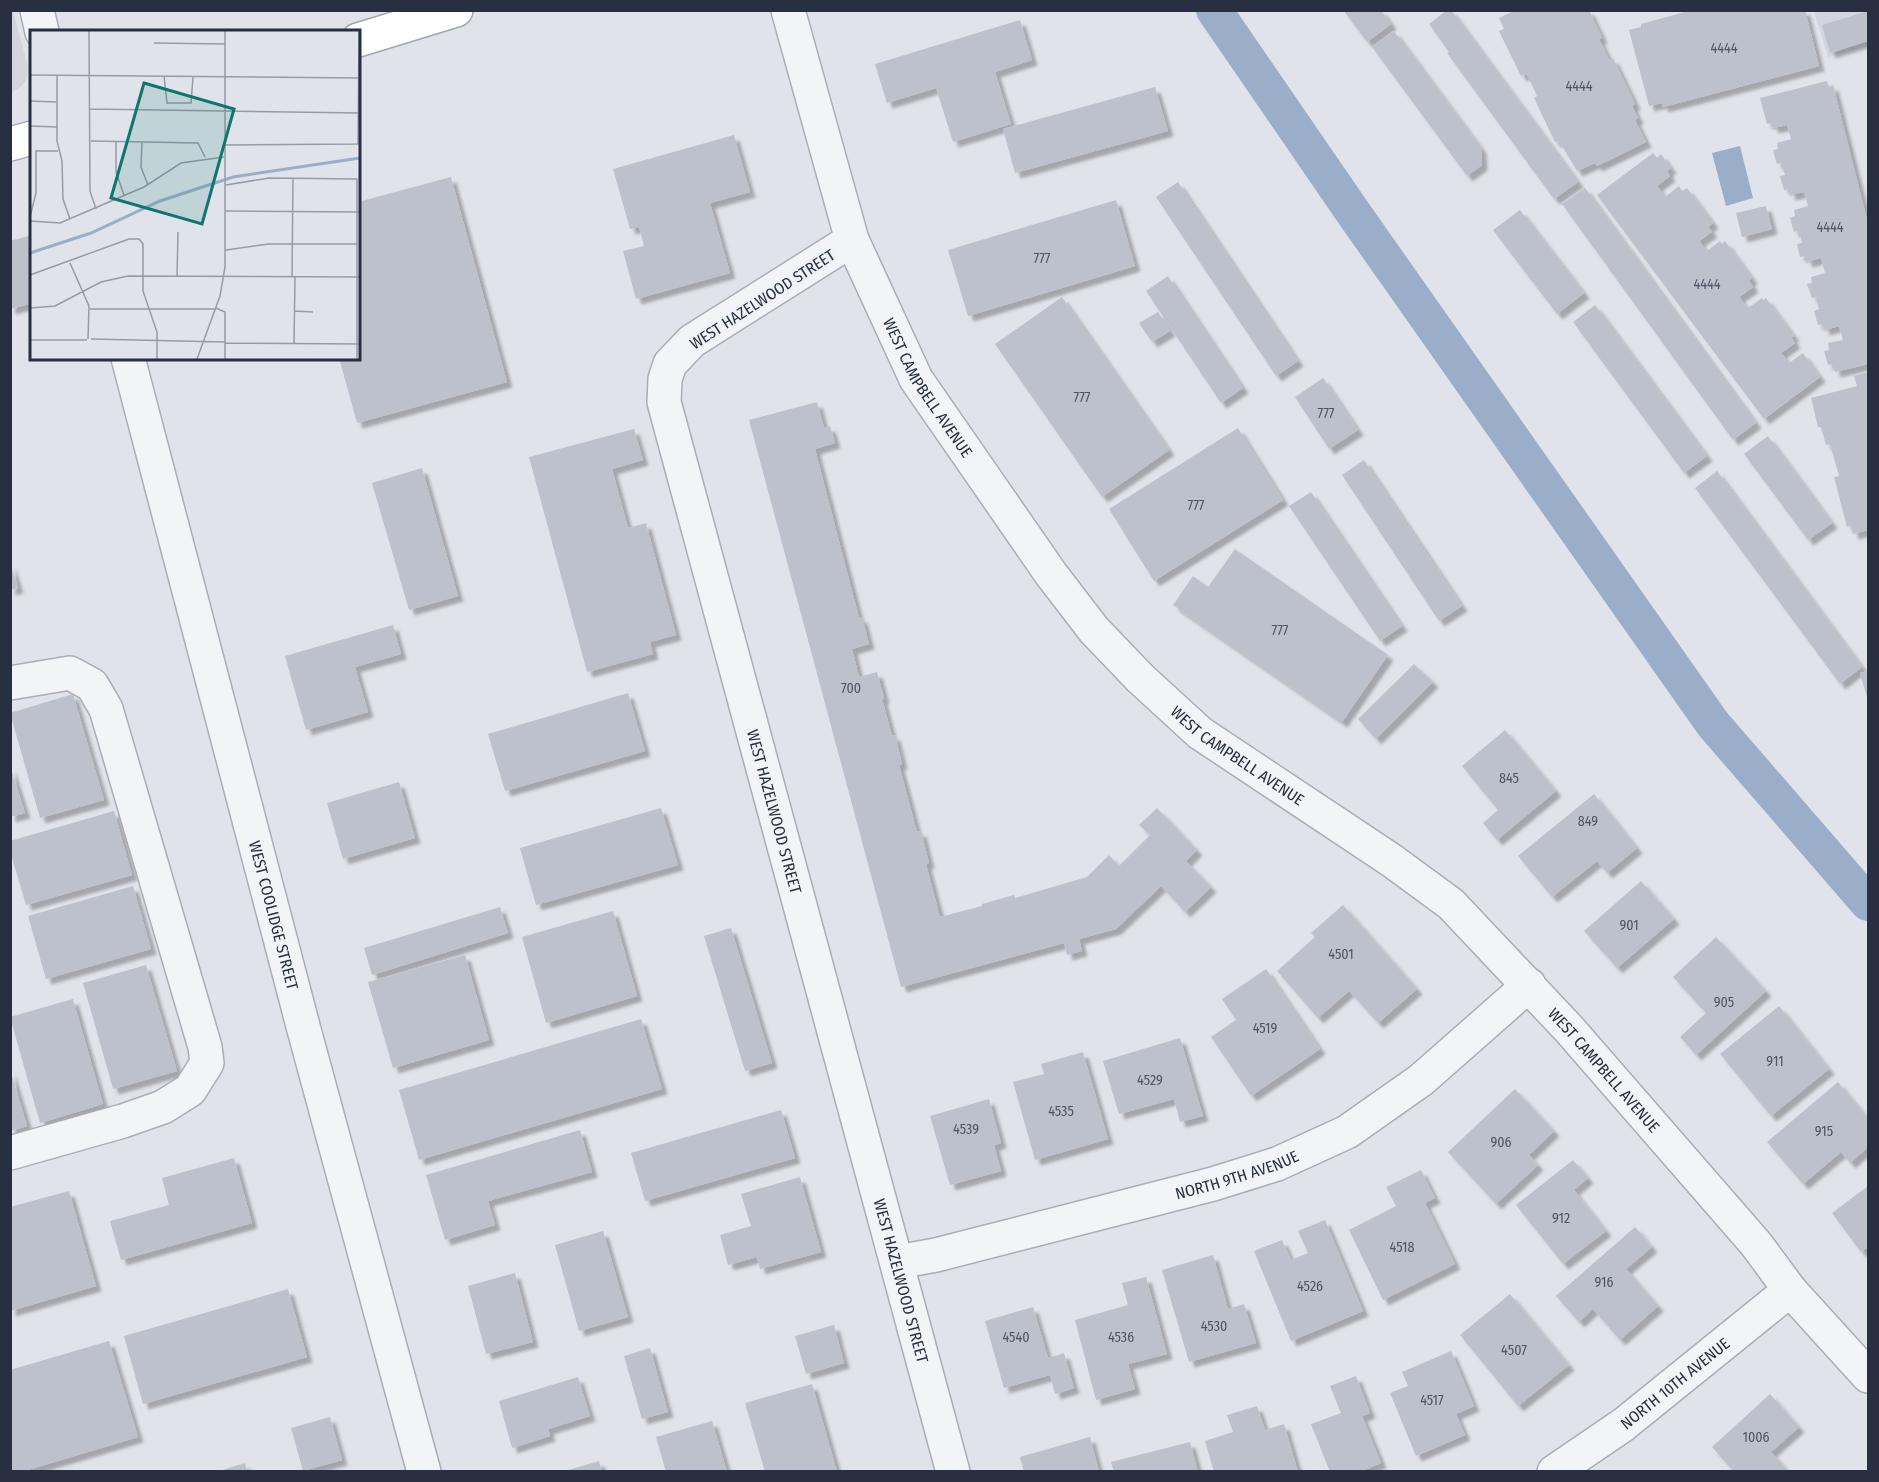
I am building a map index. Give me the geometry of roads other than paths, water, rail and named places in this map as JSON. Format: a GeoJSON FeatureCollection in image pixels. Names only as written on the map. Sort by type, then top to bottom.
{"type":"FeatureCollection","features":[{"type":"Feature","properties":{"kind":"main road"},"geometry":{"type":"LineString","coordinates":[[360,39],[456,10]]}},
{"type":"Feature","properties":{"kind":"main road"},"geometry":{"type":"LineString","coordinates":[[10,144],[30,139]]}},
{"type":"Feature","properties":{"kind":"street"},"geometry":{"type":"LineString","coordinates":[[36,10],[41,30]]}},
{"type":"Feature","properties":{"kind":"street","name":"WEST CAMPBELL AVENUE"},"geometry":{"type":"LineString","coordinates":[[788,10],[852,240],[916,379],[1051,574],[1094,630],[1140,678],[1200,733],[1391,860],[1451,904],[1569,1029],[1741,1227],[1790,1290],[1869,1376]]}},
{"type":"Feature","properties":{"kind":"street","name":"WEST HAZELWOOD STREET"},"geometry":{"type":"LineString","coordinates":[[852,240],[692,341],[670,364],[665,379],[664,402],[952,1472]]}},
{"type":"Feature","properties":{"kind":"street","name":"WEST COOLIDGE STREET"},"geometry":{"type":"LineString","coordinates":[[129,360],[303,1026],[424,1472]]}},
{"type":"Feature","properties":{"kind":"street"},"geometry":{"type":"LineString","coordinates":[[10,683],[70,673],[92,685],[106,709],[207,1063],[190,1089],[164,1107],[10,1153]]}},
{"type":"Feature","properties":{"kind":"street","name":"NORTH 9TH AVENUE"},"geometry":{"type":"LineString","coordinates":[[897,1262],[936,1255],[1190,1190],[1277,1164],[1347,1132],[1421,1080],[1529,985]]}},
{"type":"Feature","properties":{"kind":"street","name":"NORTH 10TH AVENUE"},"geometry":{"type":"LineString","coordinates":[[1554,1472],[1623,1425],[1790,1290]]}},
{"type":"Feature","properties":{"kind":"water"},"geometry":{"type":"Polygon","coordinates":[[[1740,146],[1753,198],[1726,206],[1712,153],[1740,146]]]}},
{"type":"Feature","properties":{"kind":"waterway"},"geometry":{"type":"LineString","coordinates":[[1214,10],[1352,211],[1713,724],[1868,903]]}}]}
